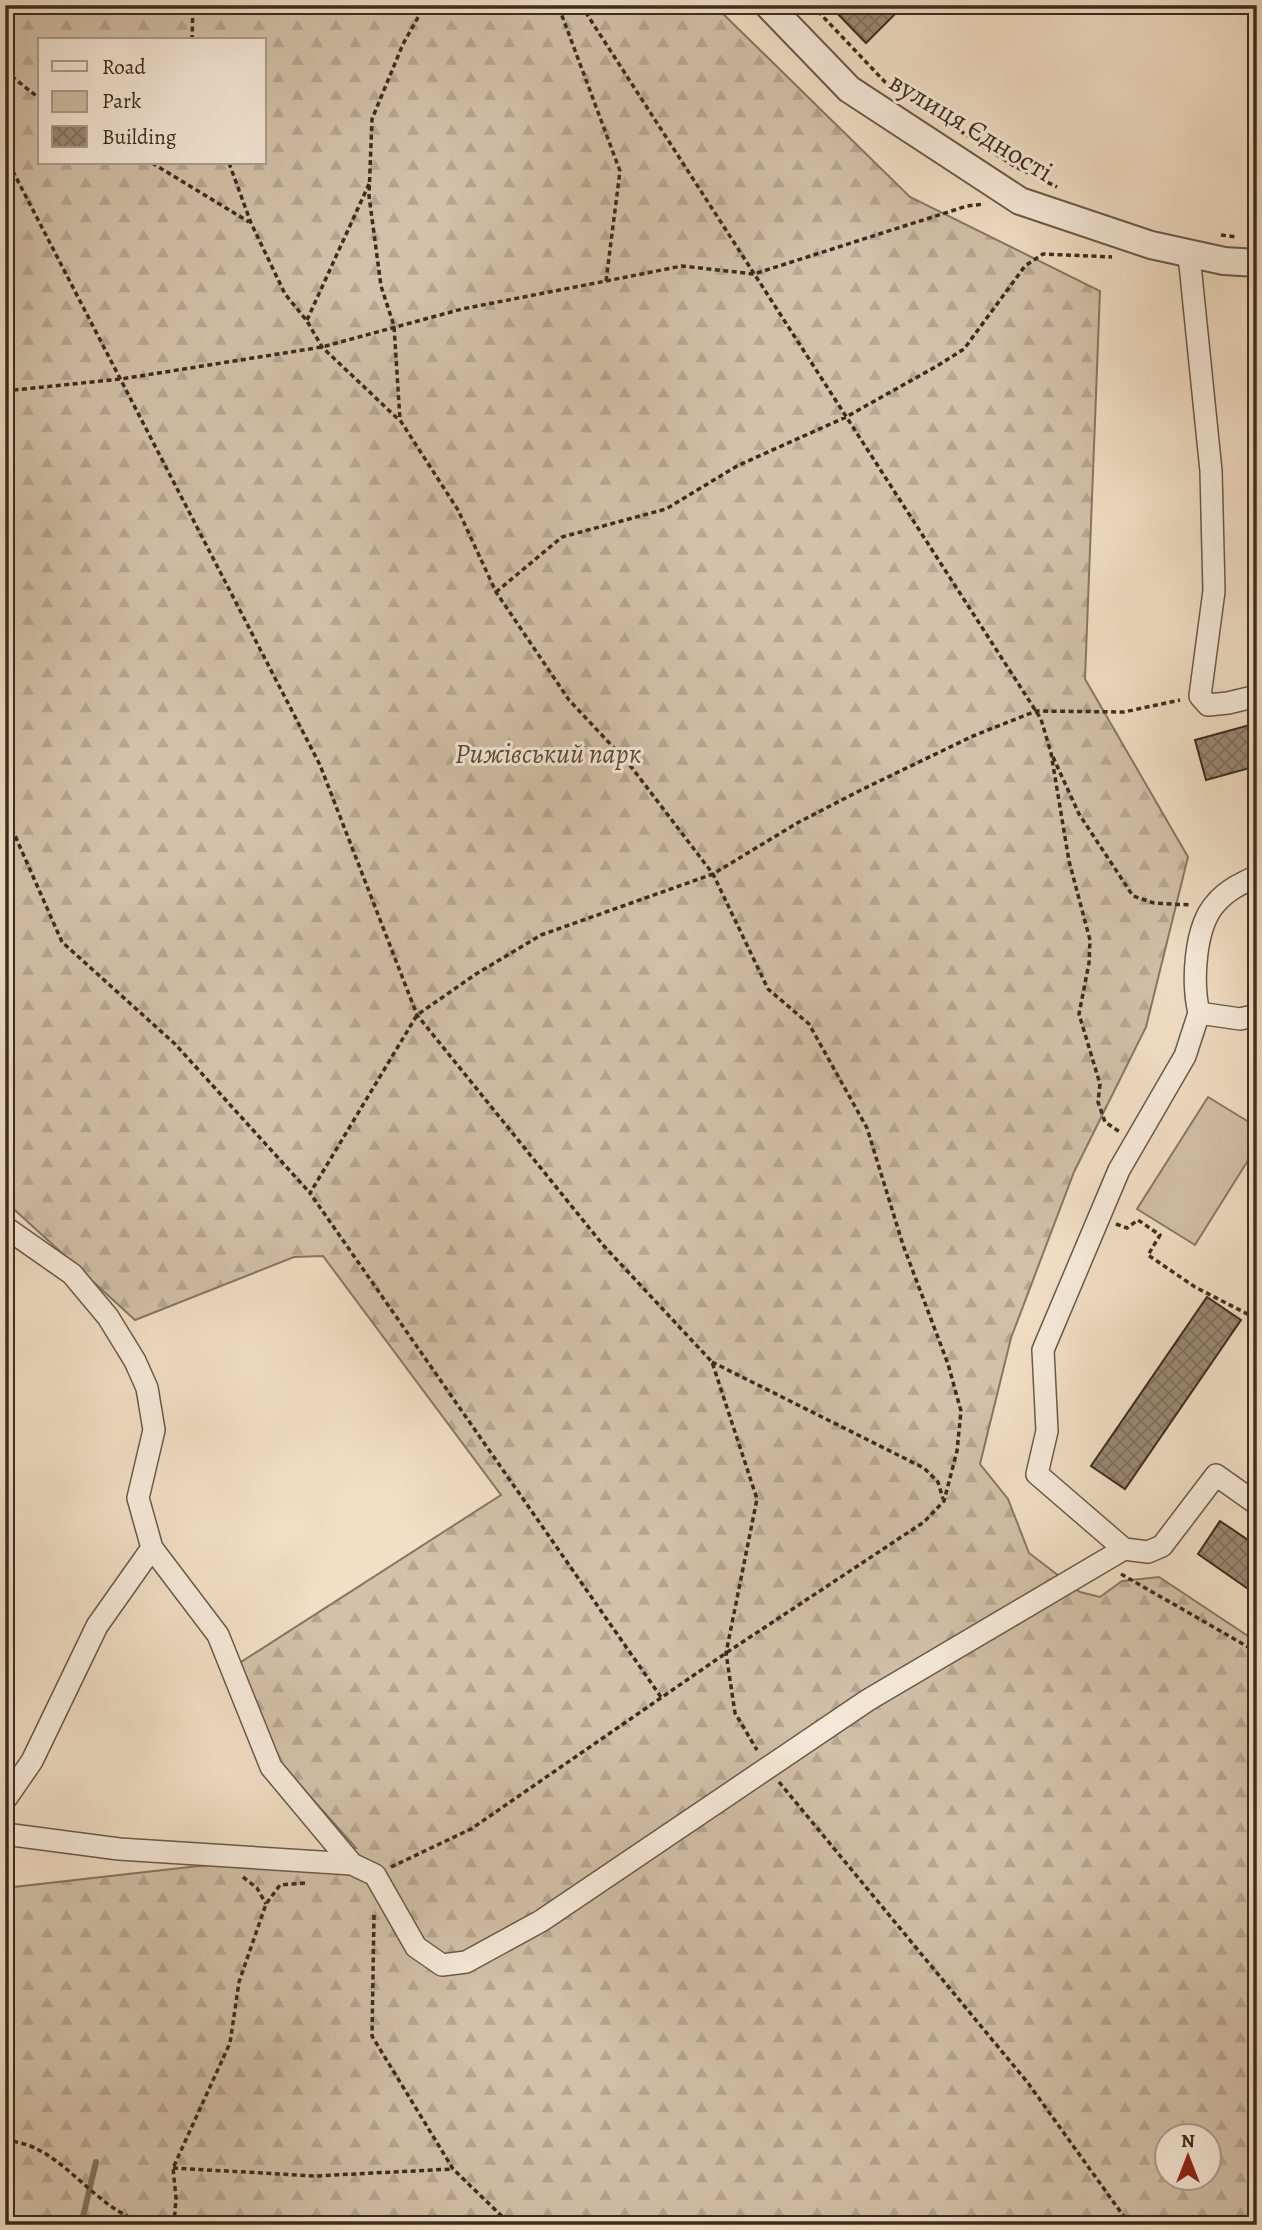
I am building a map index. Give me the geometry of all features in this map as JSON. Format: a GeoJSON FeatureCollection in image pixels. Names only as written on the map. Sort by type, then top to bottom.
{"type":"FeatureCollection","features":[{"type":"Feature","properties":{"kind":"street","name":"вулиця Єдності"},"geometry":{"type":"LineString","coordinates":[[768,5],[849,89],[1020,201],[1189,255],[1257,263]]}},
{"type":"Feature","properties":{"kind":"street"},"geometry":{"type":"LineString","coordinates":[[1189,255],[1211,471],[1214,591],[1204,700],[1228,704],[1257,696]]}},
{"type":"Feature","properties":{"kind":"street"},"geometry":{"type":"LineString","coordinates":[[1257,876],[1233,887],[1207,914],[1194,983],[1199,1013],[1185,1056],[1133,1147],[1098,1216],[1082,1263],[1043,1350],[1047,1431],[1037,1474],[1124,1549],[1148,1552],[1162,1546],[1216,1475],[1257,1504]]}},
{"type":"Feature","properties":{"kind":"street"},"geometry":{"type":"LineString","coordinates":[[1199,1013],[1240,1019],[1257,1015]]}},
{"type":"Feature","properties":{"kind":"street"},"geometry":{"type":"LineString","coordinates":[[5,1227],[72,1274],[108,1317],[135,1361],[147,1388],[154,1430],[138,1498],[152,1548],[218,1635],[271,1767],[352,1864]]}},
{"type":"Feature","properties":{"kind":"street"},"geometry":{"type":"LineString","coordinates":[[5,1800],[32,1761],[97,1626],[152,1548]]}},
{"type":"Feature","properties":{"kind":"street"},"geometry":{"type":"LineString","coordinates":[[5,1834],[119,1849],[352,1864],[375,1875],[416,1947],[442,1965],[466,1962],[541,1921],[868,1700],[1124,1549]]}},
{"type":"Feature","properties":{"kind":"path"},"geometry":{"type":"LineString","coordinates":[[192,38],[193,5]]}},
{"type":"Feature","properties":{"kind":"path"},"geometry":{"type":"LineString","coordinates":[[400,420],[394,326],[381,286],[370,182],[372,119],[403,44],[425,5]]}},
{"type":"Feature","properties":{"kind":"path"},"geometry":{"type":"LineString","coordinates":[[558,5],[620,170],[606,281]]}},
{"type":"Feature","properties":{"kind":"path"},"geometry":{"type":"LineString","coordinates":[[581,5],[1036,711],[1051,753],[1079,814],[1133,896],[1154,903],[1201,908],[1207,914]]}},
{"type":"Feature","properties":{"kind":"path"},"geometry":{"type":"LineString","coordinates":[[811,5],[885,82],[1014,166],[1060,189]]}},
{"type":"Feature","properties":{"kind":"path"},"geometry":{"type":"LineString","coordinates":[[5,71],[38,97]]}},
{"type":"Feature","properties":{"kind":"path"},"geometry":{"type":"LineString","coordinates":[[5,156],[320,765],[417,1015],[603,1245],[712,1362],[924,1468],[938,1482],[944,1502]]}},
{"type":"Feature","properties":{"kind":"path"},"geometry":{"type":"LineString","coordinates":[[154,164],[251,223]]}},
{"type":"Feature","properties":{"kind":"path"},"geometry":{"type":"LineString","coordinates":[[229,164],[251,223],[285,294],[307,321],[322,347],[400,420],[458,510],[496,592],[569,701],[629,764],[713,874],[768,989],[809,1024],[867,1128],[903,1245],[948,1364],[961,1411],[957,1451],[944,1502],[924,1522],[661,1697],[471,1829],[375,1875],[372,2036],[453,2169],[511,2225]]}},
{"type":"Feature","properties":{"kind":"path"},"geometry":{"type":"LineString","coordinates":[[307,321],[370,182]]}},
{"type":"Feature","properties":{"kind":"path"},"geometry":{"type":"LineString","coordinates":[[5,391],[121,379],[322,347],[394,326],[565,287],[682,266],[754,274],[967,206],[1020,201]]}},
{"type":"Feature","properties":{"kind":"path"},"geometry":{"type":"LineString","coordinates":[[1215,234],[1243,237]]}},
{"type":"Feature","properties":{"kind":"path"},"geometry":{"type":"LineString","coordinates":[[496,592],[562,537],[666,509],[737,466],[846,417],[964,349],[1026,266],[1043,254],[1108,259],[1151,245]]}},
{"type":"Feature","properties":{"kind":"path"},"geometry":{"type":"LineString","coordinates":[[310,1193],[417,1015],[477,974],[541,936],[713,874],[799,822],[861,790],[973,736],[1036,711],[1124,712],[1204,700]]}},
{"type":"Feature","properties":{"kind":"path"},"geometry":{"type":"LineString","coordinates":[[1051,753],[1069,861],[1090,940],[1089,963],[1079,1014],[1100,1084],[1098,1102],[1105,1122],[1133,1147]]}},
{"type":"Feature","properties":{"kind":"path"},"geometry":{"type":"LineString","coordinates":[[5,813],[62,942],[175,1044],[310,1193],[661,1697]]}},
{"type":"Feature","properties":{"kind":"path"},"geometry":{"type":"LineString","coordinates":[[1127,1228],[1138,1220],[1160,1235],[1148,1255],[1195,1287],[1257,1319]]}},
{"type":"Feature","properties":{"kind":"path"},"geometry":{"type":"LineString","coordinates":[[712,1362],[757,1499],[726,1653],[735,1713],[768,1768],[1028,2082],[1130,2225]]}},
{"type":"Feature","properties":{"kind":"path"},"geometry":{"type":"LineString","coordinates":[[1101,1563],[1257,1652]]}},
{"type":"Feature","properties":{"kind":"path"},"geometry":{"type":"LineString","coordinates":[[174,2225],[176,2198],[173,2168],[230,2043],[239,1982],[265,1904],[280,1885],[311,1882]]}},
{"type":"Feature","properties":{"kind":"path"},"geometry":{"type":"LineString","coordinates":[[5,2139],[37,2149],[104,2202],[137,2222],[152,2225]]}},
{"type":"Feature","properties":{"kind":"path"},"geometry":{"type":"LineString","coordinates":[[173,2168],[315,2176],[453,2169]]}},
{"type":"Feature","properties":{"kind":"green space","name":"Рижівський парк"},"geometry":{"type":"Polygon","coordinates":[[[5,5],[714,5],[910,197],[1100,291],[1085,679],[1188,857],[1146,1027],[1074,1172],[1011,1338],[980,1464],[1008,1499],[1029,1553],[1080,1592],[1100,1597],[1122,1581],[1159,1577],[1257,1642],[1257,2225],[5,2225],[5,1888],[356,1848],[276,1758],[238,1664],[501,1495],[323,1256],[294,1257],[135,1320],[5,1201],[5,5]]]}},
{"type":"Feature","properties":{"kind":"green space"},"geometry":{"type":"Polygon","coordinates":[[[1208,1097],[1257,1127],[1257,1146],[1195,1245],[1137,1209],[1208,1097]]]}},
{"type":"Feature","properties":{"kind":"building"},"geometry":{"type":"Polygon","coordinates":[[[829,5],[904,5],[866,43],[829,5]]]}},
{"type":"Feature","properties":{"kind":"building"},"geometry":{"type":"Polygon","coordinates":[[[1257,723],[1257,766],[1206,780],[1195,740],[1257,723]]]}},
{"type":"Feature","properties":{"kind":"building"},"geometry":{"type":"Polygon","coordinates":[[[1207,1297],[1241,1320],[1125,1489],[1091,1466],[1207,1297]]]}},
{"type":"Feature","properties":{"kind":"building"},"geometry":{"type":"Polygon","coordinates":[[[1220,1521],[1257,1546],[1257,1595],[1198,1554],[1220,1521]]]}},
{"type":"Feature","properties":{"kind":"waterway"},"geometry":{"type":"LineString","coordinates":[[81,2225],[96,2162]]}}]}
